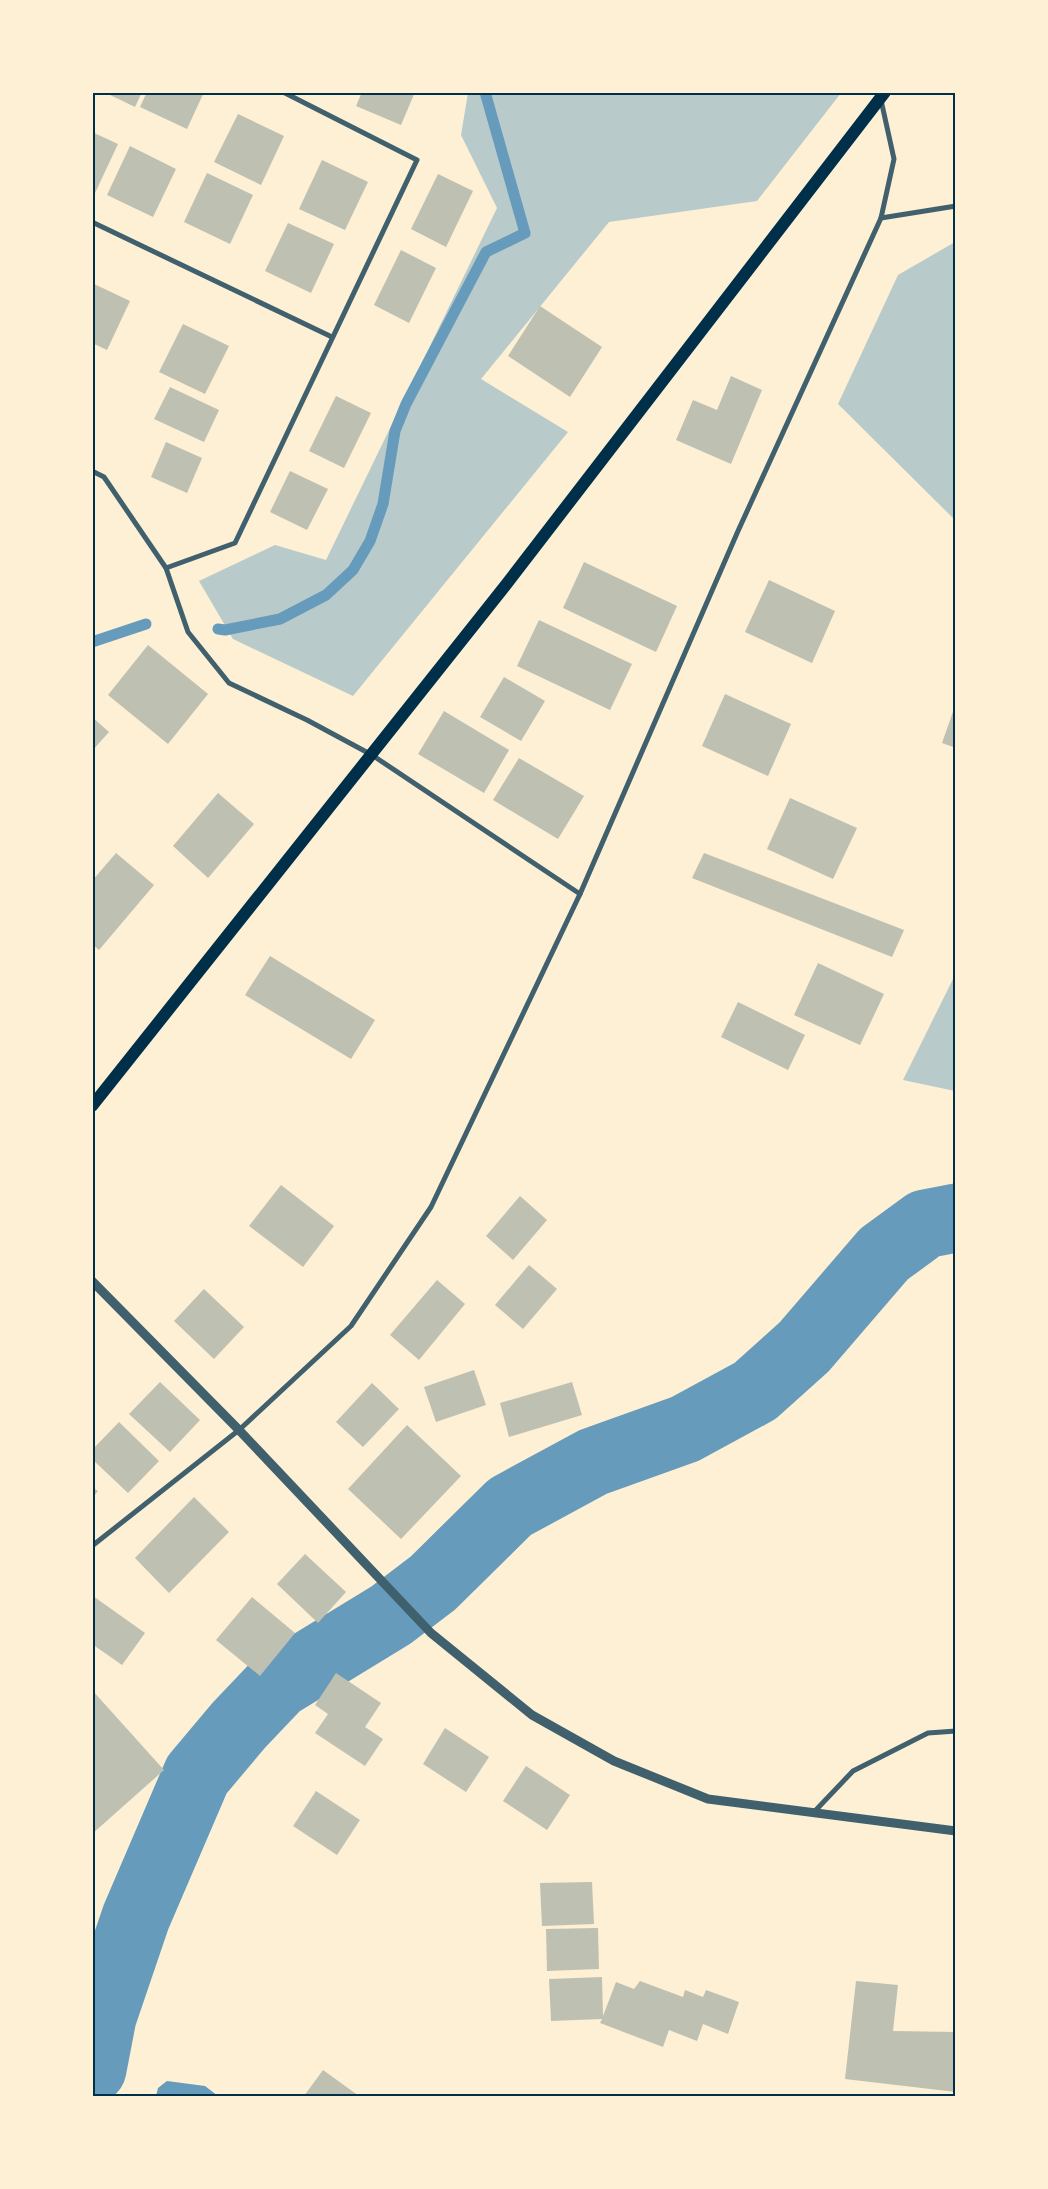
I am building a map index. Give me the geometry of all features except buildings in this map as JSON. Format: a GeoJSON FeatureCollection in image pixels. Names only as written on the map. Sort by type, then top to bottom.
{"type":"FeatureCollection","features":[{"type":"Feature","properties":{"kind":"main road"},"geometry":{"type":"LineString","coordinates":[[92,1106],[505,586],[883,95]]}},
{"type":"Feature","properties":{"kind":"street"},"geometry":{"type":"LineString","coordinates":[[166,568],[235,544],[417,160],[283,92]]}},
{"type":"Feature","properties":{"kind":"street"},"geometry":{"type":"LineString","coordinates":[[92,1546],[239,1430],[351,1326],[431,1207],[580,894],[738,531],[881,218],[894,160],[883,95]]}},
{"type":"Feature","properties":{"kind":"street"},"geometry":{"type":"LineString","coordinates":[[881,218],[956,206]]}},
{"type":"Feature","properties":{"kind":"street"},"geometry":{"type":"LineString","coordinates":[[92,222],[332,337]]}},
{"type":"Feature","properties":{"kind":"street"},"geometry":{"type":"LineString","coordinates":[[92,471],[104,477],[166,568],[188,632],[229,683],[307,720],[372,755],[580,894]]}},
{"type":"Feature","properties":{"kind":"street"},"geometry":{"type":"LineString","coordinates":[[92,1281],[239,1430],[431,1634],[532,1715],[614,1761],[708,1799],[956,1832]]}},
{"type":"Feature","properties":{"kind":"street"},"geometry":{"type":"LineString","coordinates":[[814,1813],[852,1771],[928,1733],[956,1731]]}},
{"type":"Feature","properties":{"kind":"shaded area"},"geometry":{"type":"Polygon","coordinates":[[[468,93],[841,93],[757,201],[609,222],[481,379],[568,432],[353,696],[233,639],[199,581],[275,545],[326,560],[497,208],[461,135],[468,93]]]}},
{"type":"Feature","properties":{"kind":"shaded area"},"geometry":{"type":"Polygon","coordinates":[[[955,242],[955,520],[838,404],[898,275],[955,242]]]}},
{"type":"Feature","properties":{"kind":"shaded area"},"geometry":{"type":"Polygon","coordinates":[[[955,975],[955,1091],[903,1080],[955,975]]]}},
{"type":"Feature","properties":{"kind":"water"},"geometry":{"type":"Polygon","coordinates":[[[167,2081],[205,2086],[218,2096],[156,2096],[158,2088],[167,2081]]]}},
{"type":"Feature","properties":{"kind":"waterway"},"geometry":{"type":"LineString","coordinates":[[218,629],[225,630],[280,619],[326,595],[353,570],[370,541],[383,504],[395,431],[406,404],[486,252],[525,233],[485,92]]}},
{"type":"Feature","properties":{"kind":"waterway"},"geometry":{"type":"LineString","coordinates":[[92,642],[146,624]]}},
{"type":"Feature","properties":{"kind":"waterway"},"geometry":{"type":"LineString","coordinates":[[92,2069],[102,2017],[136,1917],[197,1775],[239,1725],[278,1684],[391,1615],[433,1583],[510,1507],[593,1462],[685,1429],[755,1391],[804,1347],[884,1254],[925,1224],[956,1218]]}}]}
